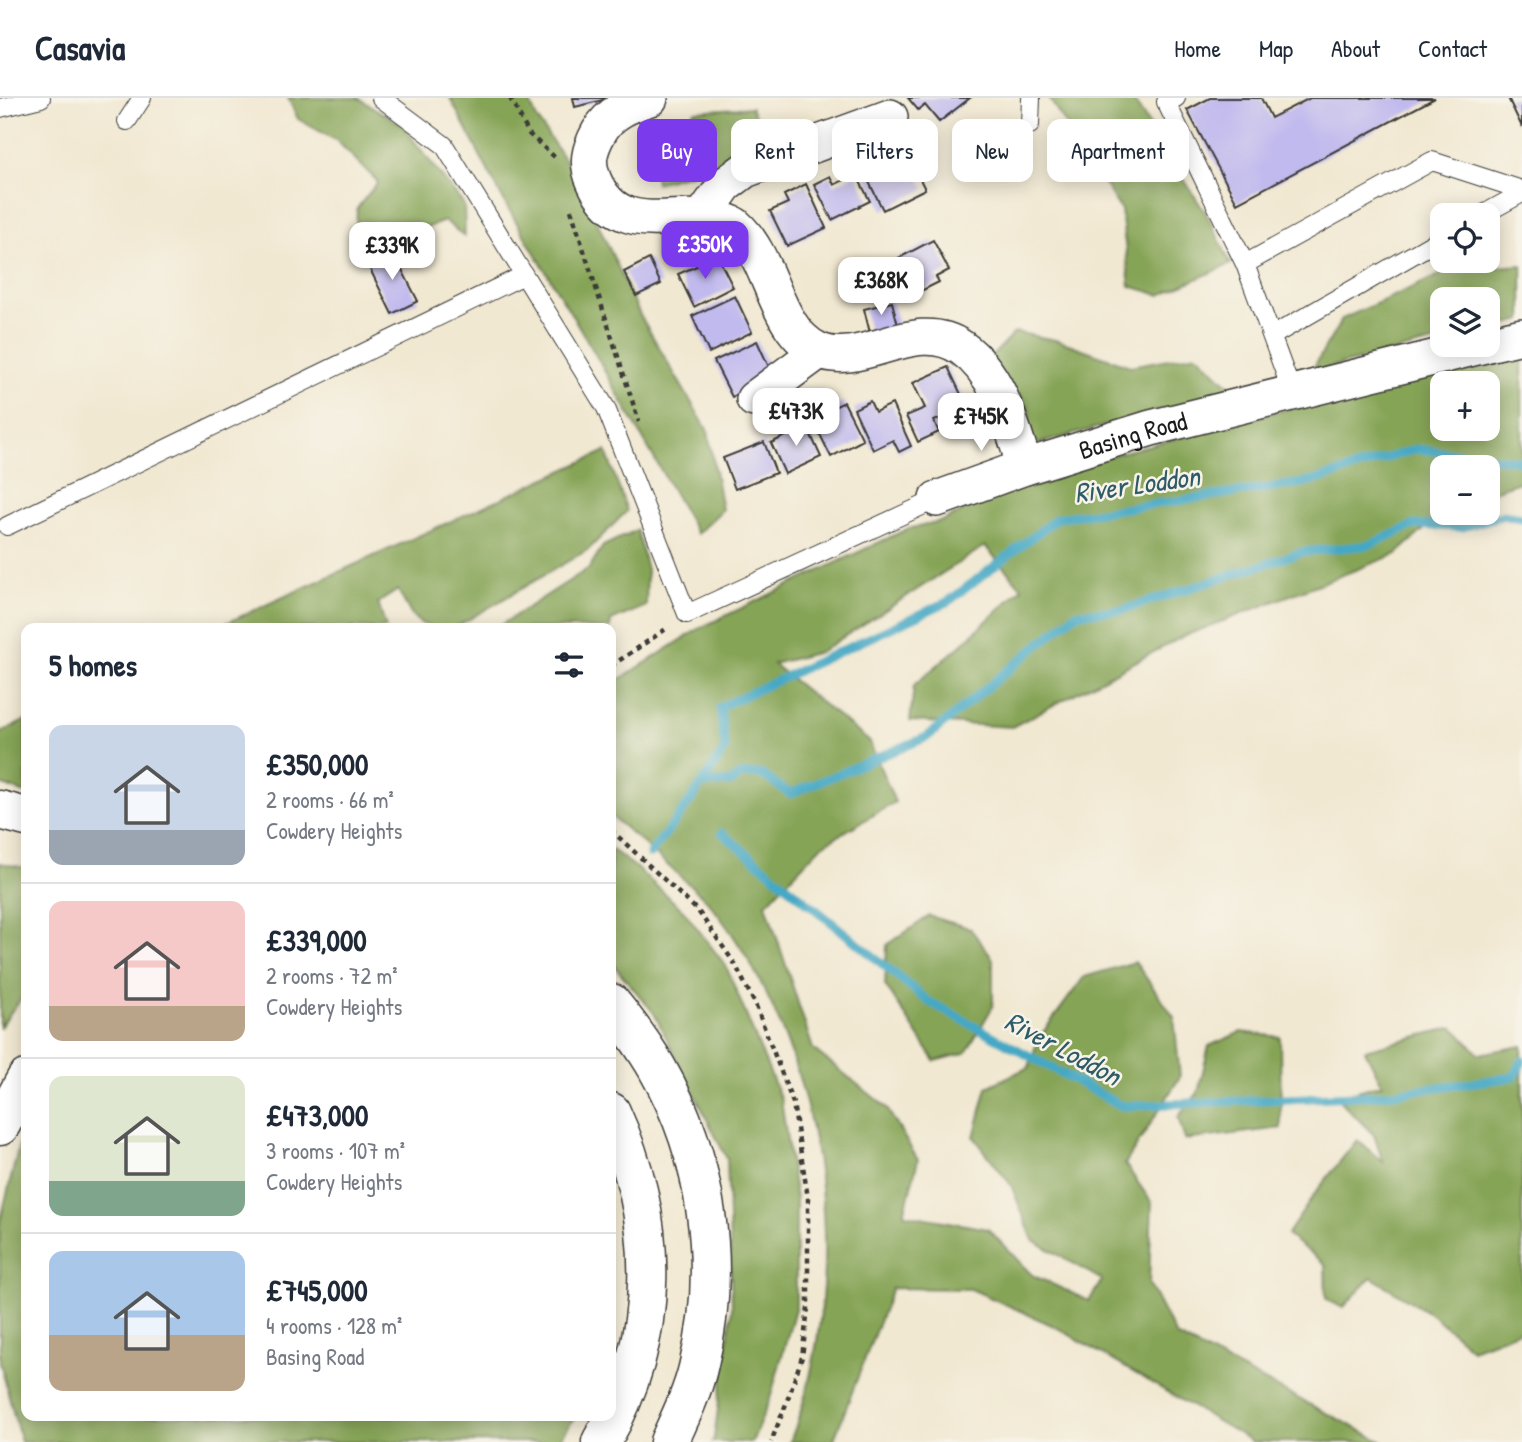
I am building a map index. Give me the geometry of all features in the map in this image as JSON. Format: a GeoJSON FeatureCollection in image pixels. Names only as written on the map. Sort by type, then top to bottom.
{"type":"FeatureCollection","features":[{"type":"Feature","properties":{"kind":"highway"},"geometry":{"type":"LineString","coordinates":[[0,810],[21,816]]}},
{"type":"Feature","properties":{"kind":"highway"},"geometry":{"type":"LineString","coordinates":[[616,1009],[657,1068],[677,1108],[697,1167],[706,1211],[710,1269],[705,1329],[698,1369],[669,1442]]}},
{"type":"Feature","properties":{"kind":"highway"},"geometry":{"type":"LineString","coordinates":[[0,1126],[21,1088]]}},
{"type":"Feature","properties":{"kind":"highway"},"geometry":{"type":"LineString","coordinates":[[616,1124],[637,1182],[644,1218],[649,1286],[635,1358],[616,1411]]}},
{"type":"Feature","properties":{"kind":"highway"},"geometry":{"type":"LineString","coordinates":[[601,1442],[611,1421]]}},
{"type":"Feature","properties":{"kind":"street"},"geometry":{"type":"LineString","coordinates":[[650,98],[626,106],[605,122],[574,170],[597,188],[610,205],[637,219],[703,216],[732,222],[749,238],[797,335],[819,351],[842,355],[873,349],[901,339],[932,338],[959,346],[982,365],[1005,407],[1025,467]]}},
{"type":"Feature","properties":{"kind":"street"},"geometry":{"type":"LineString","coordinates":[[703,216],[725,185],[745,170],[890,117]]}},
{"type":"Feature","properties":{"kind":"street","name":"Basing Road"},"geometry":{"type":"LineString","coordinates":[[1500,341],[1522,336]]}},
{"type":"Feature","properties":{"kind":"street"},"geometry":{"type":"LineString","coordinates":[[754,399],[819,351]]}},
{"type":"Feature","properties":{"kind":"street","name":"Basing Road"},"geometry":{"type":"LineString","coordinates":[[937,499],[1025,467],[1151,428],[1434,357]]}},
{"type":"Feature","properties":{"kind":"lane"},"geometry":{"type":"LineString","coordinates":[[0,108],[41,98]]}},
{"type":"Feature","properties":{"kind":"lane"},"geometry":{"type":"LineString","coordinates":[[127,121],[142,98]]}},
{"type":"Feature","properties":{"kind":"lane"},"geometry":{"type":"LineString","coordinates":[[381,98],[444,145],[606,408],[687,614]]}},
{"type":"Feature","properties":{"kind":"lane"},"geometry":{"type":"LineString","coordinates":[[1030,119],[1031,98]]}},
{"type":"Feature","properties":{"kind":"lane"},"geometry":{"type":"LineString","coordinates":[[1175,98],[1166,102],[1245,264],[1293,392]]}},
{"type":"Feature","properties":{"kind":"lane"},"geometry":{"type":"LineString","coordinates":[[1245,264],[1432,161],[1522,191]]}},
{"type":"Feature","properties":{"kind":"lane"},"geometry":{"type":"LineString","coordinates":[[1500,204],[1522,191]]}},
{"type":"Feature","properties":{"kind":"lane"},"geometry":{"type":"LineString","coordinates":[[1272,336],[1430,245]]}},
{"type":"Feature","properties":{"kind":"lane"},"geometry":{"type":"LineString","coordinates":[[7,526],[524,275]]}},
{"type":"Feature","properties":{"kind":"lane","name":"Basing Road"},"geometry":{"type":"LineString","coordinates":[[687,614],[937,499]]}},
{"type":"Feature","properties":{"kind":"path"},"geometry":{"type":"LineString","coordinates":[[510,98],[528,134],[555,159],[574,170]]}},
{"type":"Feature","properties":{"kind":"path"},"geometry":{"type":"LineString","coordinates":[[555,159],[574,170]]}},
{"type":"Feature","properties":{"kind":"path"},"geometry":{"type":"LineString","coordinates":[[568,198],[643,433]]}},
{"type":"Feature","properties":{"kind":"path"},"geometry":{"type":"LineString","coordinates":[[616,663],[687,614]]}},
{"type":"Feature","properties":{"kind":"path"},"geometry":{"type":"LineString","coordinates":[[616,835],[698,911],[735,964],[756,1006],[793,1103],[808,1198],[808,1308],[802,1357],[771,1442]]}},
{"type":"Feature","properties":{"kind":"green space"},"geometry":{"type":"Polygon","coordinates":[[[288,98],[358,98],[401,124],[464,205],[465,237],[445,221],[395,239],[367,259],[355,252],[357,208],[378,182],[337,141],[298,119],[288,98]]]}},
{"type":"Feature","properties":{"kind":"green space"},"geometry":{"type":"Polygon","coordinates":[[[450,98],[528,98],[537,119],[576,176],[640,315],[708,431],[722,510],[697,534],[594,352],[505,203],[450,98]]]}},
{"type":"Feature","properties":{"kind":"green space"},"geometry":{"type":"Polygon","coordinates":[[[1049,98],[1132,98],[1145,119],[1062,119],[1049,98]]]}},
{"type":"Feature","properties":{"kind":"green space"},"geometry":{"type":"Polygon","coordinates":[[[751,107],[756,119],[731,119],[731,163],[717,167],[717,119],[686,119],[695,111],[751,107]]]}},
{"type":"Feature","properties":{"kind":"green space"},"geometry":{"type":"Polygon","coordinates":[[[1103,182],[1186,182],[1208,217],[1231,264],[1160,295],[1130,286],[1121,210],[1103,182]]]}},
{"type":"Feature","properties":{"kind":"green space"},"geometry":{"type":"Polygon","coordinates":[[[1522,265],[1522,320],[1500,326],[1500,287],[1430,287],[1430,343],[1311,372],[1342,319],[1444,273],[1500,273],[1500,267],[1522,265]]]}},
{"type":"Feature","properties":{"kind":"green space"},"geometry":{"type":"Polygon","coordinates":[[[1015,332],[1060,341],[1130,366],[1197,354],[1234,390],[1034,445],[991,357],[1015,332]]]}},
{"type":"Feature","properties":{"kind":"green space"},"geometry":{"type":"Polygon","coordinates":[[[1522,347],[1522,481],[1500,489],[1500,455],[1430,455],[1430,524],[1397,554],[1184,636],[1012,727],[910,721],[914,685],[1022,588],[985,546],[820,652],[773,664],[869,741],[895,802],[821,846],[766,904],[813,1049],[886,1107],[918,1160],[904,1214],[988,1229],[1032,1275],[1089,1301],[1102,1280],[1033,1240],[1011,1185],[974,1137],[987,1087],[1029,1067],[1038,1039],[1084,977],[1135,962],[1174,1017],[1180,1077],[1125,1164],[1152,1203],[1149,1284],[1176,1336],[1383,1442],[1253,1442],[1054,1326],[971,1289],[892,1288],[833,1442],[790,1442],[810,1376],[822,1306],[824,1235],[818,1163],[803,1092],[780,1025],[749,961],[710,904],[616,820],[616,682],[700,628],[907,529],[943,521],[1029,477],[1430,371],[1430,441],[1500,441],[1500,371],[1431,371],[1484,357],[1500,357],[1500,353],[1522,347]]]}},
{"type":"Feature","properties":{"kind":"green space"},"geometry":{"type":"Polygon","coordinates":[[[606,451],[627,511],[589,549],[463,623],[418,621],[398,590],[378,603],[384,623],[226,623],[606,451]]]}},
{"type":"Feature","properties":{"kind":"green space"},"geometry":{"type":"Polygon","coordinates":[[[637,530],[647,570],[646,606],[611,623],[504,623],[589,568],[603,546],[637,530]]]}},
{"type":"Feature","properties":{"kind":"green space"},"geometry":{"type":"Polygon","coordinates":[[[21,722],[21,791],[0,784],[0,733],[21,722]]]}},
{"type":"Feature","properties":{"kind":"green space"},"geometry":{"type":"Polygon","coordinates":[[[616,853],[684,911],[726,966],[781,1100],[796,1199],[796,1305],[770,1399],[752,1442],[712,1442],[732,1308],[727,1159],[654,1013],[616,968],[616,853]]]}},
{"type":"Feature","properties":{"kind":"green space"},"geometry":{"type":"Polygon","coordinates":[[[0,863],[21,867],[21,999],[0,1027],[0,863]]]}},
{"type":"Feature","properties":{"kind":"green space"},"geometry":{"type":"Polygon","coordinates":[[[929,916],[970,928],[993,959],[993,1006],[966,1053],[935,1061],[885,985],[887,945],[929,916]]]}},
{"type":"Feature","properties":{"kind":"green space"},"geometry":{"type":"Polygon","coordinates":[[[1453,1027],[1479,1054],[1522,1046],[1522,1330],[1472,1349],[1434,1316],[1371,1277],[1343,1308],[1326,1299],[1325,1264],[1287,1235],[1316,1192],[1357,1140],[1383,1162],[1374,1135],[1336,1097],[1382,1084],[1365,1050],[1453,1027]]]}},
{"type":"Feature","properties":{"kind":"green space"},"geometry":{"type":"Polygon","coordinates":[[[1241,1032],[1280,1037],[1281,1128],[1185,1140],[1178,1117],[1198,1093],[1209,1046],[1241,1032]]]}},
{"type":"Feature","properties":{"kind":"green space"},"geometry":{"type":"Polygon","coordinates":[[[20,1142],[21,1421],[573,1421],[558,1442],[21,1442],[0,1362],[0,1222],[20,1142]]]}},
{"type":"Feature","properties":{"kind":"building"},"geometry":{"type":"Polygon","coordinates":[[[573,98],[607,98],[607,99],[575,107],[573,98]]]}},
{"type":"Feature","properties":{"kind":"building"},"geometry":{"type":"Polygon","coordinates":[[[908,98],[970,98],[939,122],[925,105],[918,110],[908,98]]]}},
{"type":"Feature","properties":{"kind":"building"},"geometry":{"type":"Polygon","coordinates":[[[1210,98],[1261,98],[1271,118],[1310,98],[1435,98],[1237,203],[1187,110],[1210,98]]]}},
{"type":"Feature","properties":{"kind":"building"},"geometry":{"type":"Polygon","coordinates":[[[1508,98],[1522,98],[1522,127],[1508,98]]]}},
{"type":"Feature","properties":{"kind":"building"},"geometry":{"type":"Polygon","coordinates":[[[830,176],[834,185],[840,182],[860,182],[870,201],[832,220],[814,184],[830,176]]]}},
{"type":"Feature","properties":{"kind":"building"},"geometry":{"type":"Polygon","coordinates":[[[869,182],[921,182],[925,189],[883,210],[869,182]]]}},
{"type":"Feature","properties":{"kind":"building"},"geometry":{"type":"Polygon","coordinates":[[[806,184],[826,228],[787,246],[770,211],[788,203],[784,195],[806,184]]]}},
{"type":"Feature","properties":{"kind":"building"},"geometry":{"type":"Polygon","coordinates":[[[933,240],[949,270],[936,277],[939,282],[913,295],[895,260],[933,240]]]}},
{"type":"Feature","properties":{"kind":"building"},"geometry":{"type":"Polygon","coordinates":[[[392,250],[418,301],[392,314],[367,263],[392,250]]]}},
{"type":"Feature","properties":{"kind":"building"},"geometry":{"type":"Polygon","coordinates":[[[718,257],[733,287],[694,307],[678,274],[718,257]]]}},
{"type":"Feature","properties":{"kind":"building"},"geometry":{"type":"Polygon","coordinates":[[[649,259],[661,284],[636,296],[624,272],[649,259]]]}},
{"type":"Feature","properties":{"kind":"building"},"geometry":{"type":"Polygon","coordinates":[[[735,296],[752,332],[709,353],[692,316],[735,296]]]}},
{"type":"Feature","properties":{"kind":"building"},"geometry":{"type":"Polygon","coordinates":[[[892,302],[898,325],[870,333],[864,309],[892,302]]]}},
{"type":"Feature","properties":{"kind":"building"},"geometry":{"type":"Polygon","coordinates":[[[757,341],[774,378],[732,397],[714,361],[757,341]]]}},
{"type":"Feature","properties":{"kind":"building"},"geometry":{"type":"Polygon","coordinates":[[[948,367],[967,407],[934,421],[939,432],[918,442],[906,416],[925,408],[913,383],[948,367]]]}},
{"type":"Feature","properties":{"kind":"building"},"geometry":{"type":"Polygon","coordinates":[[[870,401],[875,412],[892,404],[911,446],[899,452],[893,440],[873,450],[854,409],[870,401]]]}},
{"type":"Feature","properties":{"kind":"building"},"geometry":{"type":"Polygon","coordinates":[[[844,402],[863,440],[831,457],[812,418],[844,402]]]}},
{"type":"Feature","properties":{"kind":"building"},"geometry":{"type":"Polygon","coordinates":[[[804,420],[821,457],[785,474],[771,443],[792,433],[789,427],[804,420]]]}},
{"type":"Feature","properties":{"kind":"building"},"geometry":{"type":"Polygon","coordinates":[[[764,442],[776,473],[735,489],[723,458],[764,442]]]}},
{"type":"Feature","properties":{"kind":"waterway","name":"River Loddon"},"geometry":{"type":"LineString","coordinates":[[650,854],[725,749],[720,707],[949,601],[1057,518],[1310,482],[1416,449],[1522,461]]}},
{"type":"Feature","properties":{"kind":"waterway","name":"River Loddon"},"geometry":{"type":"LineString","coordinates":[[702,784],[732,782],[739,775],[761,774],[790,794],[927,737],[1077,613],[1122,610],[1302,552],[1369,545],[1414,525],[1462,527],[1503,515],[1522,518]]}},
{"type":"Feature","properties":{"kind":"waterway","name":"River Loddon"},"geometry":{"type":"LineString","coordinates":[[722,833],[928,1001],[1122,1106],[1378,1095],[1514,1077],[1522,1061]]}}]}
